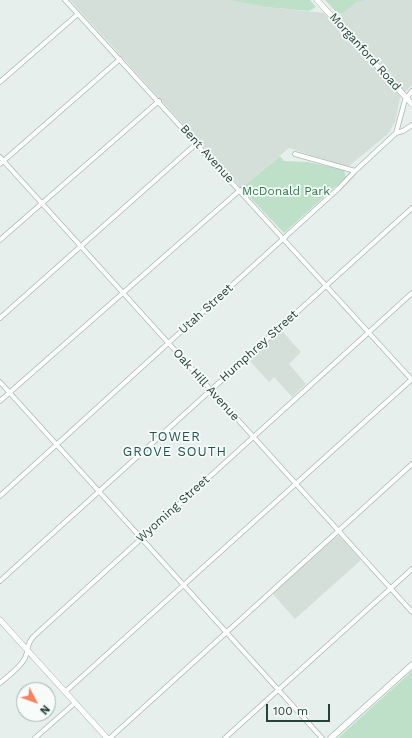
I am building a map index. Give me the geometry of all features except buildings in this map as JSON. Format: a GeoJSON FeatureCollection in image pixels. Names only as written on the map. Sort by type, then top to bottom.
{"type":"FeatureCollection","features":[{"type":"Feature","properties":{"kind":"main road"},"geometry":{"type":"LineString","coordinates":[[331,738],[412,665]]}},
{"type":"Feature","properties":{"kind":"street","name":"Bent Avenue"},"geometry":{"type":"LineString","coordinates":[[65,0],[412,379]]}},
{"type":"Feature","properties":{"kind":"street","name":"Morganford Road"},"geometry":{"type":"LineString","coordinates":[[317,0],[412,104]]}},
{"type":"Feature","properties":{"kind":"street"},"geometry":{"type":"LineString","coordinates":[[0,82],[78,14]]}},
{"type":"Feature","properties":{"kind":"street"},"geometry":{"type":"LineString","coordinates":[[2,163],[120,59]]}},
{"type":"Feature","properties":{"kind":"street"},"geometry":{"type":"LineString","coordinates":[[396,133],[406,98],[412,91]]}},
{"type":"Feature","properties":{"kind":"street"},"geometry":{"type":"LineString","coordinates":[[0,240],[159,101]]}},
{"type":"Feature","properties":{"kind":"street","name":"Utah Street"},"geometry":{"type":"LineString","coordinates":[[0,496],[168,342],[340,188],[355,171],[396,133],[403,131],[412,125]]}},
{"type":"Feature","properties":{"kind":"street"},"geometry":{"type":"LineString","coordinates":[[0,318],[197,143]]}},
{"type":"Feature","properties":{"kind":"street"},"geometry":{"type":"LineString","coordinates":[[294,154],[355,171]]}},
{"type":"Feature","properties":{"kind":"street","name":"Oak Hill Avenue"},"geometry":{"type":"LineString","coordinates":[[0,157],[2,163],[42,203],[412,612]]}},
{"type":"Feature","properties":{"kind":"street"},"geometry":{"type":"LineString","coordinates":[[0,401],[240,190]]}},
{"type":"Feature","properties":{"kind":"street","name":"Humphrey Street"},"geometry":{"type":"LineString","coordinates":[[0,581],[412,208]]}},
{"type":"Feature","properties":{"kind":"street","name":"Wyoming Street"},"geometry":{"type":"LineString","coordinates":[[0,683],[20,665],[25,658],[29,641],[34,636],[412,293]]}},
{"type":"Feature","properties":{"kind":"street"},"geometry":{"type":"LineString","coordinates":[[65,692],[412,379]]}},
{"type":"Feature","properties":{"kind":"street"},"geometry":{"type":"LineString","coordinates":[[0,382],[322,738]]}},
{"type":"Feature","properties":{"kind":"street"},"geometry":{"type":"LineString","coordinates":[[110,738],[412,464]]}},
{"type":"Feature","properties":{"kind":"street"},"geometry":{"type":"LineString","coordinates":[[225,738],[412,569]]}},
{"type":"Feature","properties":{"kind":"street"},"geometry":{"type":"LineString","coordinates":[[0,620],[106,738]]}},
{"type":"Feature","properties":{"kind":"street"},"geometry":{"type":"LineString","coordinates":[[35,738],[75,703]]}},
{"type":"Feature","properties":{"kind":"shaded area"},"geometry":{"type":"Polygon","coordinates":[[[70,0],[229,0],[265,7],[324,13],[332,22],[357,2],[368,0],[412,0],[412,85],[400,98],[395,122],[388,134],[348,167],[289,148],[241,188],[70,0]]]}},
{"type":"Feature","properties":{"kind":"shaded area"},"geometry":{"type":"Polygon","coordinates":[[[281,330],[301,352],[289,364],[306,384],[292,397],[274,377],[269,382],[249,360],[281,330]]]}},
{"type":"Feature","properties":{"kind":"shaded area"},"geometry":{"type":"Polygon","coordinates":[[[339,536],[361,560],[295,619],[272,593],[339,536]]]}},
{"type":"Feature","properties":{"kind":"green space"},"geometry":{"type":"Polygon","coordinates":[[[229,0],[310,0],[316,7],[309,11],[265,7],[229,0]]]}},
{"type":"Feature","properties":{"kind":"green space"},"geometry":{"type":"Polygon","coordinates":[[[325,0],[368,0],[357,2],[342,14],[336,12],[325,0]]]}},
{"type":"Feature","properties":{"kind":"green space","name":"McDonald Park"},"geometry":{"type":"Polygon","coordinates":[[[280,156],[284,161],[308,162],[344,170],[346,177],[284,233],[241,188],[280,156]]]}},
{"type":"Feature","properties":{"kind":"green space"},"geometry":{"type":"Polygon","coordinates":[[[412,671],[412,738],[338,738],[412,671]]]}},
{"type":"Feature","properties":{"kind":"district","name":"TOWER GROVE SOUTH"},"geometry":{"type":"Point","coordinates":[175,444]}}]}
